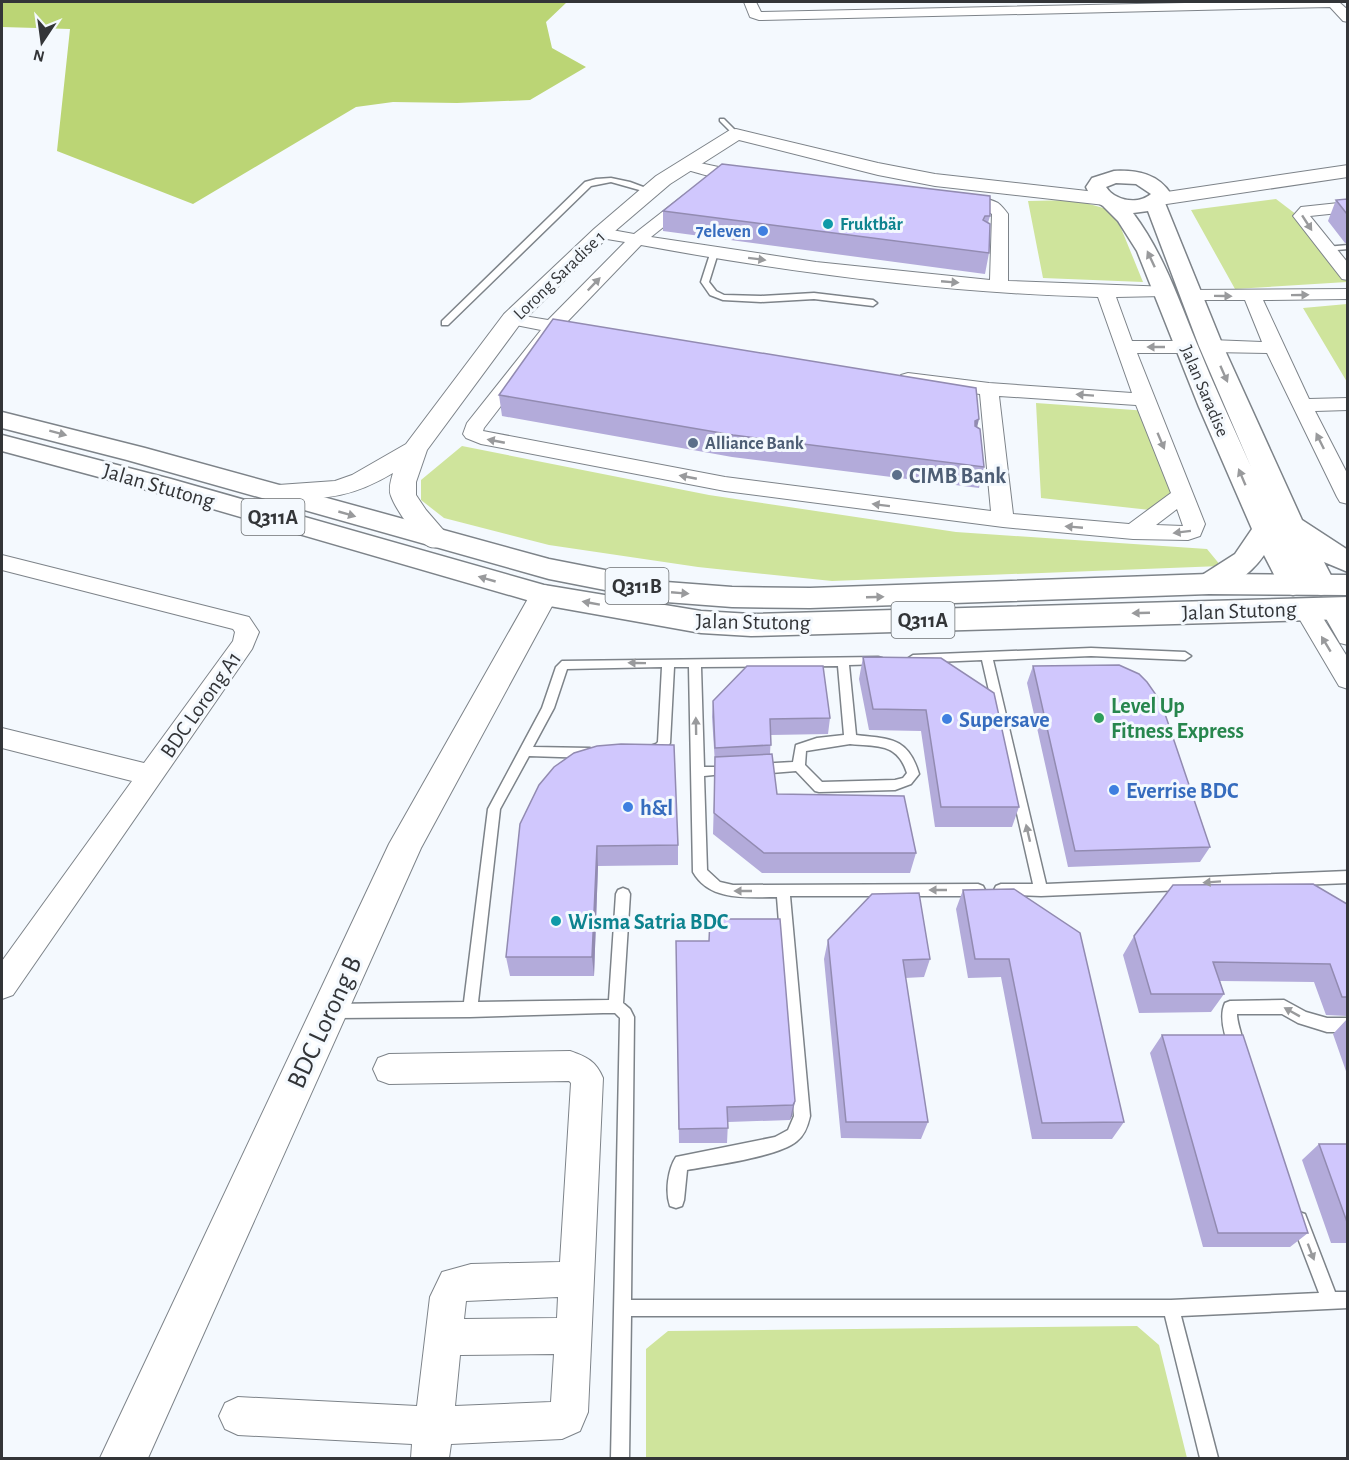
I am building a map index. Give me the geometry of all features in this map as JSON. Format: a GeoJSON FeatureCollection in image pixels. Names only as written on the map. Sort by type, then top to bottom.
{"type":"FeatureCollection","features":[{"type":"Feature","properties":{"kind":"main road"},"geometry":{"type":"LineString","coordinates":[[1145,181],[1124,177],[1105,179],[1105,194],[1130,206],[1157,201]]}},
{"type":"Feature","properties":{"kind":"main road","name":"Jalan Saradise"},"geometry":{"type":"LineString","coordinates":[[1145,181],[1159,189],[1161,194],[1157,201],[1277,527]]}},
{"type":"Feature","properties":{"kind":"main road","name":"Jalan Saradise"},"geometry":{"type":"LineString","coordinates":[[1105,194],[1128,217],[1152,259],[1187,347],[1277,527],[1324,596]]}},
{"type":"Feature","properties":{"kind":"main road","name":"Jalan Stutong"},"geometry":{"type":"LineString","coordinates":[[2,420],[273,492],[437,539],[546,582],[732,597],[938,595],[1209,584],[1324,596]]}},
{"type":"Feature","properties":{"kind":"main road","name":"Jalan Stutong"},"geometry":{"type":"LineString","coordinates":[[2,443],[700,622],[751,625],[1324,596]]}},
{"type":"Feature","properties":{"kind":"main road"},"geometry":{"type":"LineString","coordinates":[[1209,584],[1245,561],[1277,527],[1347,562]]}},
{"type":"Feature","properties":{"kind":"street"},"geometry":{"type":"LineString","coordinates":[[750,2],[754,14],[759,16],[878,14],[986,7],[1332,2],[1347,18]]}},
{"type":"Feature","properties":{"kind":"street"},"geometry":{"type":"LineString","coordinates":[[872,2],[878,14]]}},
{"type":"Feature","properties":{"kind":"street","name":"Lorong Saradise 1"},"geometry":{"type":"LineString","coordinates":[[415,449],[512,319],[601,233],[650,191],[686,165],[729,127],[878,169],[955,183],[1105,194]]}},
{"type":"Feature","properties":{"kind":"street"},"geometry":{"type":"LineString","coordinates":[[686,165],[709,183]]}},
{"type":"Feature","properties":{"kind":"street"},"geometry":{"type":"LineString","coordinates":[[1157,201],[1232,186],[1347,171]]}},
{"type":"Feature","properties":{"kind":"street"},"geometry":{"type":"LineString","coordinates":[[764,179],[709,183],[686,206],[637,240],[553,326],[521,377],[474,427],[472,431],[476,437],[724,484],[1003,520],[1132,532],[1182,533],[1192,531],[1194,524],[1144,400],[1106,293]]}},
{"type":"Feature","properties":{"kind":"street"},"geometry":{"type":"LineString","coordinates":[[1145,181],[1232,186]]}},
{"type":"Feature","properties":{"kind":"street"},"geometry":{"type":"LineString","coordinates":[[944,200],[979,202],[994,207],[1000,214],[997,241],[999,286]]}},
{"type":"Feature","properties":{"kind":"street"},"geometry":{"type":"LineString","coordinates":[[1347,207],[1307,210],[1301,216],[1347,275]]}},
{"type":"Feature","properties":{"kind":"street"},"geometry":{"type":"LineString","coordinates":[[601,233],[714,254],[888,276],[1106,293],[1164,291]]}},
{"type":"Feature","properties":{"kind":"street"},"geometry":{"type":"LineString","coordinates":[[1193,296],[1347,294]]}},
{"type":"Feature","properties":{"kind":"street"},"geometry":{"type":"LineString","coordinates":[[1252,296],[1274,348],[1347,495]]}},
{"type":"Feature","properties":{"kind":"street"},"geometry":{"type":"LineString","coordinates":[[512,319],[588,333]]}},
{"type":"Feature","properties":{"kind":"street","name":"Jalan Saradise"},"geometry":{"type":"LineString","coordinates":[[1211,346],[1274,348]]}},
{"type":"Feature","properties":{"kind":"street"},"geometry":{"type":"LineString","coordinates":[[1125,347],[1187,347]]}},
{"type":"Feature","properties":{"kind":"street"},"geometry":{"type":"LineString","coordinates":[[886,376],[989,389],[1144,400]]}},
{"type":"Feature","properties":{"kind":"street"},"geometry":{"type":"LineString","coordinates":[[989,389],[991,448],[1003,520]]}},
{"type":"Feature","properties":{"kind":"street"},"geometry":{"type":"LineString","coordinates":[[1303,405],[1347,404]]}},
{"type":"Feature","properties":{"kind":"street"},"geometry":{"type":"LineString","coordinates":[[273,492],[316,492],[337,489],[361,481],[415,449]]}},
{"type":"Feature","properties":{"kind":"street"},"geometry":{"type":"LineString","coordinates":[[415,449],[403,482],[403,495],[416,516],[437,539]]}},
{"type":"Feature","properties":{"kind":"street"},"geometry":{"type":"LineString","coordinates":[[1132,532],[1183,494]]}},
{"type":"Feature","properties":{"kind":"street","name":"BDC Lorong A1"},"geometry":{"type":"LineString","coordinates":[[2,563],[241,623],[247,632],[244,643],[6,972]]}},
{"type":"Feature","properties":{"kind":"street","name":"BDC Lorong B"},"geometry":{"type":"LineString","coordinates":[[124,1458],[406,844],[546,582]]}},
{"type":"Feature","properties":{"kind":"street"},"geometry":{"type":"LineString","coordinates":[[1324,596],[1347,637]]}},
{"type":"Feature","properties":{"kind":"street"},"geometry":{"type":"LineString","coordinates":[[1324,596],[1347,680]]}},
{"type":"Feature","properties":{"kind":"street"},"geometry":{"type":"LineString","coordinates":[[2,738],[150,775]]}},
{"type":"Feature","properties":{"kind":"street"},"geometry":{"type":"LineString","coordinates":[[238,1416],[431,1442],[567,1418],[574,1336],[587,1078],[579,1069],[559,1066],[389,1069]]}},
{"type":"Feature","properties":{"kind":"street"},"geometry":{"type":"LineString","coordinates":[[431,1442],[448,1297],[455,1285],[471,1282],[577,1279]]}},
{"type":"Feature","properties":{"kind":"street"},"geometry":{"type":"LineString","coordinates":[[443,1337],[574,1336]]}},
{"type":"Feature","properties":{"kind":"lane"},"geometry":{"type":"LineString","coordinates":[[445,324],[588,184],[594,181],[612,180],[650,191]]}},
{"type":"Feature","properties":{"kind":"lane"},"geometry":{"type":"LineString","coordinates":[[1326,249],[1347,247]]}},
{"type":"Feature","properties":{"kind":"lane"},"geometry":{"type":"LineString","coordinates":[[714,254],[705,282],[713,293],[723,297],[761,299],[786,296],[814,297],[873,303]]}},
{"type":"Feature","properties":{"kind":"lane"},"geometry":{"type":"LineString","coordinates":[[470,1010],[494,809],[548,708],[562,668],[566,664],[843,663],[1091,652],[1185,656]]}},
{"type":"Feature","properties":{"kind":"lane"},"geometry":{"type":"LineString","coordinates":[[987,655],[1041,890]]}},
{"type":"Feature","properties":{"kind":"lane"},"geometry":{"type":"LineString","coordinates":[[843,663],[850,739]]}},
{"type":"Feature","properties":{"kind":"lane"},"geometry":{"type":"LineString","coordinates":[[631,754],[654,750],[664,744],[668,664]]}},
{"type":"Feature","properties":{"kind":"lane"},"geometry":{"type":"LineString","coordinates":[[695,664],[700,872],[716,887],[733,891],[1041,890],[1270,878],[1347,877]]}},
{"type":"Feature","properties":{"kind":"lane"},"geometry":{"type":"LineString","coordinates":[[850,739],[896,745],[910,758],[913,774],[907,781],[895,785],[819,788],[799,766],[800,748],[817,743],[850,739]]}},
{"type":"Feature","properties":{"kind":"lane"},"geometry":{"type":"LineString","coordinates":[[525,752],[607,753]]}},
{"type":"Feature","properties":{"kind":"lane"},"geometry":{"type":"LineString","coordinates":[[697,772],[799,766]]}},
{"type":"Feature","properties":{"kind":"lane"},"geometry":{"type":"LineString","coordinates":[[676,1200],[678,1168],[682,1163],[778,1144],[793,1135],[800,1125],[802,1116],[783,891]]}},
{"type":"Feature","properties":{"kind":"lane"},"geometry":{"type":"LineString","coordinates":[[616,1006],[623,894]]}},
{"type":"Feature","properties":{"kind":"lane"},"geometry":{"type":"LineString","coordinates":[[329,1011],[616,1006],[624,1011],[627,1017],[620,1458]]}},
{"type":"Feature","properties":{"kind":"lane"},"geometry":{"type":"LineString","coordinates":[[1240,1059],[1230,1024],[1230,1008],[1284,1007],[1303,1018],[1327,1025],[1347,1025]]}},
{"type":"Feature","properties":{"kind":"lane"},"geometry":{"type":"LineString","coordinates":[[623,1308],[1171,1308],[1339,1300],[1296,1211]]}},
{"type":"Feature","properties":{"kind":"lane"},"geometry":{"type":"LineString","coordinates":[[1171,1308],[1209,1458]]}},
{"type":"Feature","properties":{"kind":"green space"},"geometry":{"type":"Polygon","coordinates":[[[2,2],[567,2],[546,22],[552,48],[586,67],[530,100],[457,103],[393,102],[356,107],[193,204],[57,151],[70,29],[2,27],[2,2]]]}},
{"type":"Feature","properties":{"kind":"green space"},"geometry":{"type":"Polygon","coordinates":[[[1276,199],[1297,215],[1347,282],[1235,289],[1191,210],[1276,199]]]}},
{"type":"Feature","properties":{"kind":"green space"},"geometry":{"type":"Polygon","coordinates":[[[1075,200],[1114,211],[1143,282],[1043,278],[1028,201],[1075,200]]]}},
{"type":"Feature","properties":{"kind":"green space"},"geometry":{"type":"Polygon","coordinates":[[[1348,304],[1347,382],[1303,308],[1348,304]]]}},
{"type":"Feature","properties":{"kind":"green space"},"geometry":{"type":"Polygon","coordinates":[[[1036,403],[1148,411],[1174,492],[1150,510],[1041,498],[1036,403]]]}},
{"type":"Feature","properties":{"kind":"green space"},"geometry":{"type":"Polygon","coordinates":[[[462,446],[709,495],[956,532],[1207,549],[1221,566],[832,581],[698,567],[549,545],[444,518],[421,500],[421,480],[462,446]]]}},
{"type":"Feature","properties":{"kind":"green space"},"geometry":{"type":"Polygon","coordinates":[[[1137,1326],[1159,1345],[1187,1458],[646,1458],[646,1349],[668,1331],[1137,1326]]]}},
{"type":"Feature","properties":{"kind":"building","name":"Fruktbär"},"geometry":{"type":"Polygon","coordinates":[[[722,164],[990,196],[990,216],[985,216],[983,220],[990,224],[989,253],[663,211],[722,164]]]}},
{"type":"Feature","properties":{"kind":"building"},"geometry":{"type":"Polygon","coordinates":[[[1347,199],[1347,214],[1336,200],[1347,199]]]}},
{"type":"Feature","properties":{"kind":"building"},"geometry":{"type":"Polygon","coordinates":[[[553,319],[976,388],[979,419],[975,421],[975,426],[980,429],[984,467],[733,435],[499,395],[553,319]]]}},
{"type":"Feature","properties":{"kind":"building"},"geometry":{"type":"Polygon","coordinates":[[[863,657],[941,658],[994,693],[1019,807],[941,807],[926,710],[873,709],[863,657]]]}},
{"type":"Feature","properties":{"kind":"building","name":"Everrise BDC"},"geometry":{"type":"Polygon","coordinates":[[[1119,665],[1139,674],[1161,702],[1210,847],[1075,851],[1033,666],[1119,665]]]}},
{"type":"Feature","properties":{"kind":"building"},"geometry":{"type":"Polygon","coordinates":[[[747,666],[823,666],[830,718],[770,719],[771,745],[715,748],[713,701],[747,666]]]}},
{"type":"Feature","properties":{"kind":"building","name":"Wisma Satria BDC"},"geometry":{"type":"Polygon","coordinates":[[[674,745],[678,845],[597,846],[592,957],[506,957],[520,824],[539,785],[554,767],[574,753],[597,746],[674,745]]]}},
{"type":"Feature","properties":{"kind":"building"},"geometry":{"type":"Polygon","coordinates":[[[772,754],[777,794],[904,796],[916,853],[764,853],[714,813],[715,757],[772,754]]]}},
{"type":"Feature","properties":{"kind":"building"},"geometry":{"type":"Polygon","coordinates":[[[1313,884],[1347,904],[1347,997],[1342,997],[1330,964],[1213,962],[1224,994],[1151,994],[1134,936],[1173,885],[1313,884]]]}},
{"type":"Feature","properties":{"kind":"building"},"geometry":{"type":"Polygon","coordinates":[[[1014,889],[1080,933],[1124,1122],[1042,1123],[1009,959],[975,959],[963,890],[1014,889]]]}},
{"type":"Feature","properties":{"kind":"building"},"geometry":{"type":"Polygon","coordinates":[[[919,893],[930,959],[903,960],[928,1122],[846,1122],[828,940],[872,894],[919,893]]]}},
{"type":"Feature","properties":{"kind":"building"},"geometry":{"type":"Polygon","coordinates":[[[710,919],[780,919],[795,1101],[793,1105],[727,1107],[728,1128],[679,1129],[676,941],[709,941],[710,919]]]}},
{"type":"Feature","properties":{"kind":"building"},"geometry":{"type":"Polygon","coordinates":[[[1162,1035],[1243,1035],[1308,1233],[1218,1233],[1162,1035]]]}},
{"type":"Feature","properties":{"kind":"building"},"geometry":{"type":"Polygon","coordinates":[[[1319,1144],[1347,1144],[1347,1222],[1319,1144]]]}},
{"type":"Feature","properties":{"kind":"place","name":"Fruktbär"},"geometry":{"type":"Point","coordinates":[828,224]}},
{"type":"Feature","properties":{"kind":"place","name":"7eleven"},"geometry":{"type":"Point","coordinates":[763,231]}},
{"type":"Feature","properties":{"kind":"place","name":"Alliance Bank"},"geometry":{"type":"Point","coordinates":[693,443]}},
{"type":"Feature","properties":{"kind":"place","name":"CIMB Bank"},"geometry":{"type":"Point","coordinates":[897,475]}},
{"type":"Feature","properties":{"kind":"place","name":"Level Up Fitness Express"},"geometry":{"type":"Point","coordinates":[1099,718]}},
{"type":"Feature","properties":{"kind":"place","name":"Supersave"},"geometry":{"type":"Point","coordinates":[947,719]}},
{"type":"Feature","properties":{"kind":"place","name":"Everrise BDC"},"geometry":{"type":"Point","coordinates":[1114,790]}},
{"type":"Feature","properties":{"kind":"place","name":"h&l"},"geometry":{"type":"Point","coordinates":[628,807]}},
{"type":"Feature","properties":{"kind":"place","name":"Wisma Satria BDC"},"geometry":{"type":"Point","coordinates":[556,921]}}]}
